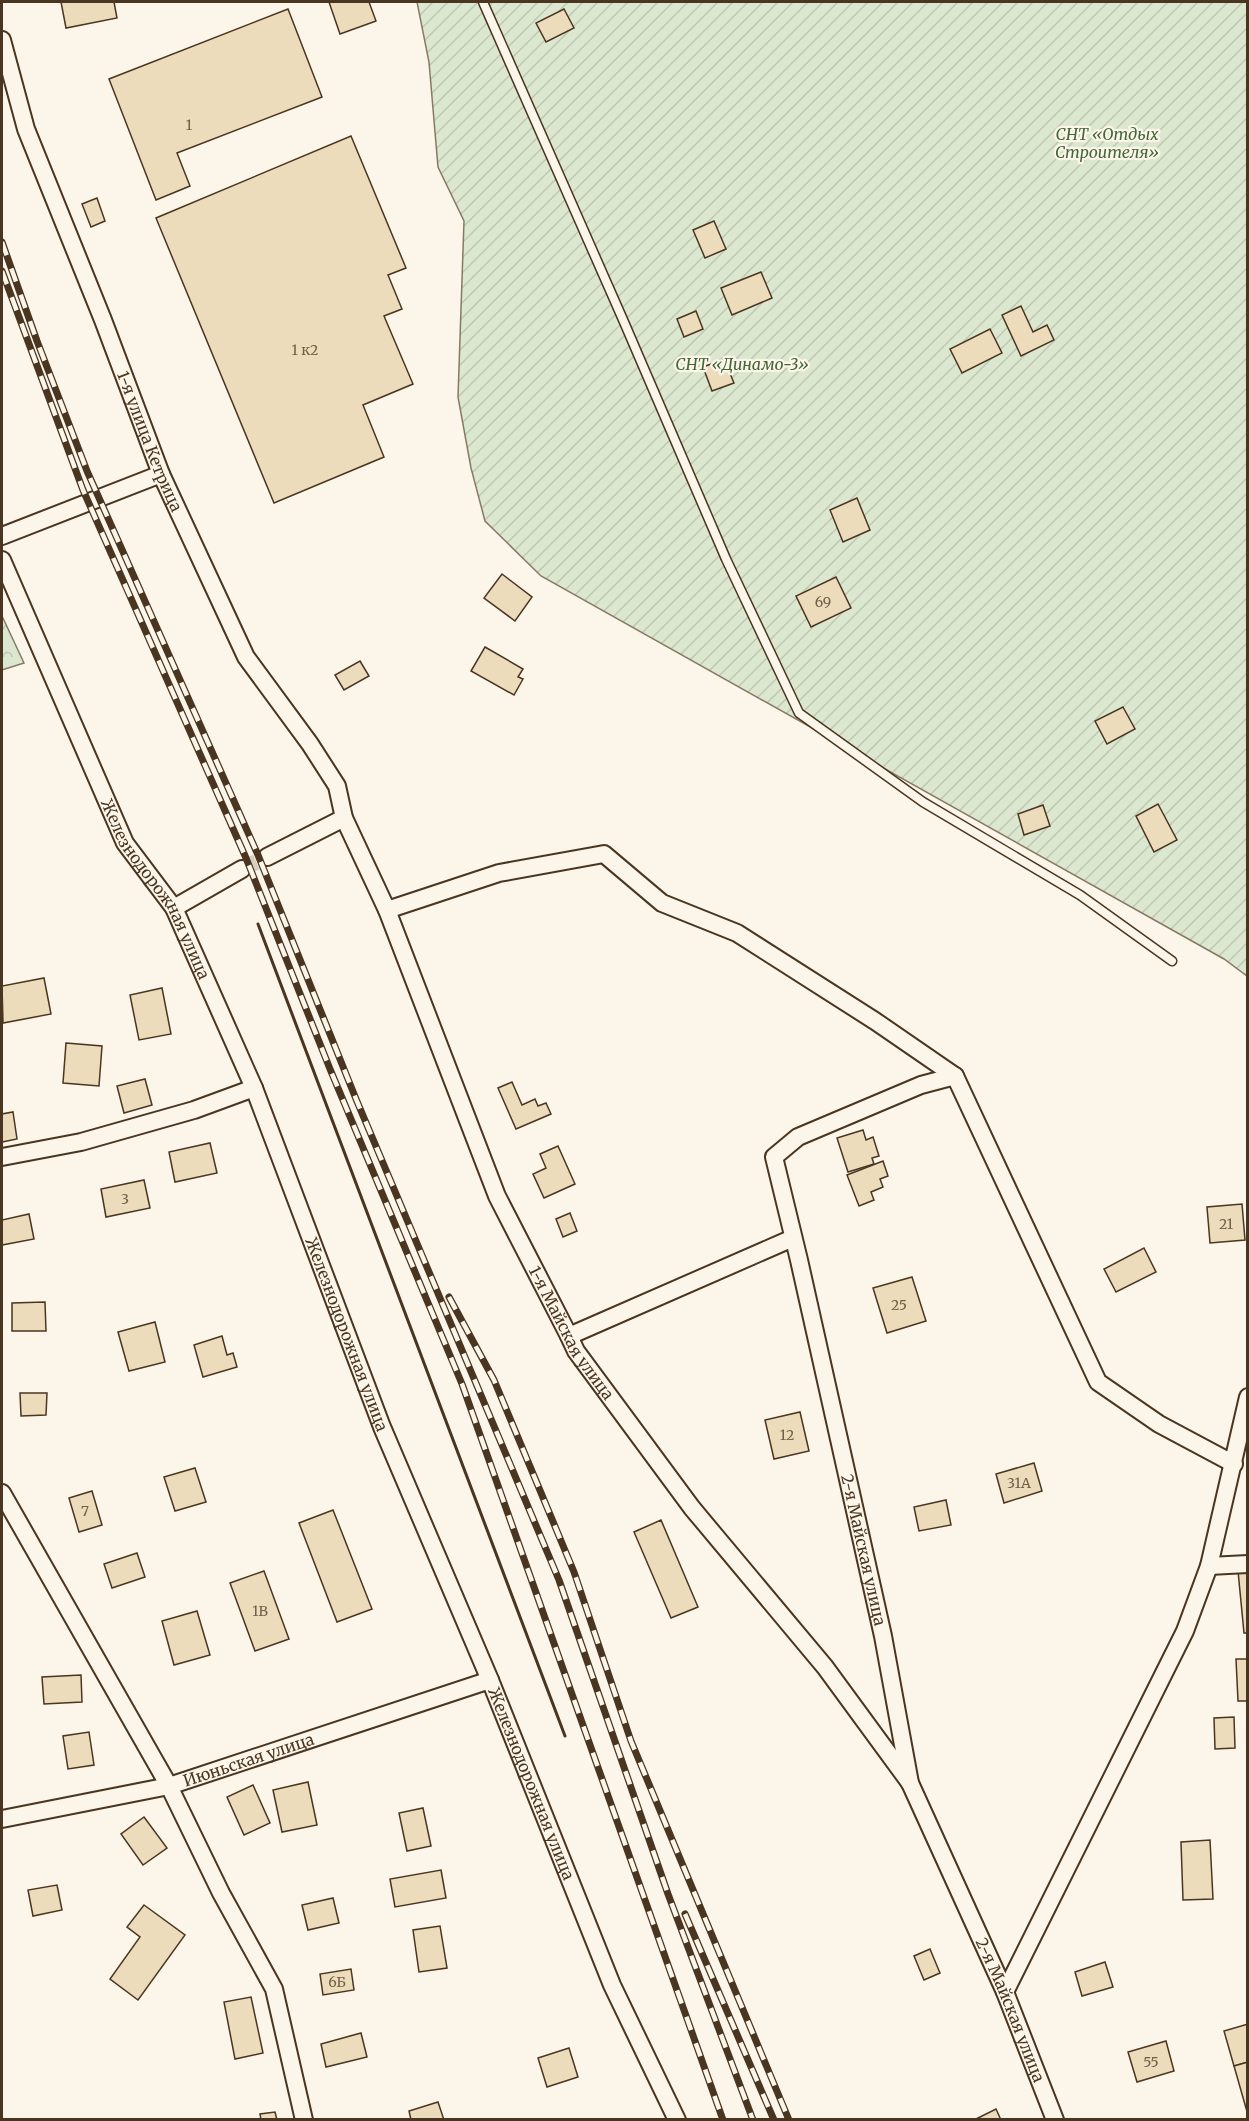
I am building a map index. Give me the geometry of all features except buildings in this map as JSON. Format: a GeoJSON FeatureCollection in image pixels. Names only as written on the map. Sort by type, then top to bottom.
{"type":"FeatureCollection","features":[{"type":"Feature","properties":{"kind":"street","name":"1-я улица Кетрица"},"geometry":{"type":"LineString","coordinates":[[2,40],[26,129],[103,320],[161,474],[246,657],[310,744],[337,786],[344,818]]}},
{"type":"Feature","properties":{"kind":"street"},"geometry":{"type":"LineString","coordinates":[[2,536],[161,474]]}},
{"type":"Feature","properties":{"kind":"street","name":"Железнодорожная улица"},"geometry":{"type":"LineString","coordinates":[[2,560],[125,843],[174,908],[254,1088],[382,1427],[490,1680],[612,1984],[677,2120]]}},
{"type":"Feature","properties":{"kind":"street"},"geometry":{"type":"LineString","coordinates":[[267,857],[344,818]]}},
{"type":"Feature","properties":{"kind":"street","name":"1-я Майская улица"},"geometry":{"type":"LineString","coordinates":[[344,818],[387,910],[497,1196],[576,1351],[692,1508],[825,1667],[910,1783]]}},
{"type":"Feature","properties":{"kind":"street"},"geometry":{"type":"LineString","coordinates":[[387,910],[499,873],[604,854],[662,903],[737,933],[875,1021],[955,1076],[1098,1382],[1159,1424],[1234,1464]]}},
{"type":"Feature","properties":{"kind":"street"},"geometry":{"type":"LineString","coordinates":[[174,908],[242,869]]}},
{"type":"Feature","properties":{"kind":"street","name":"2-я Майская улица"},"geometry":{"type":"LineString","coordinates":[[955,1076],[921,1085],[798,1137],[774,1157],[883,1636],[910,1783],[1005,1992],[1055,2120]]}},
{"type":"Feature","properties":{"kind":"street"},"geometry":{"type":"LineString","coordinates":[[2,1157],[81,1142],[194,1110],[254,1088]]}},
{"type":"Feature","properties":{"kind":"street"},"geometry":{"type":"LineString","coordinates":[[569,1336],[794,1238]]}},
{"type":"Feature","properties":{"kind":"street"},"geometry":{"type":"LineString","coordinates":[[1005,1992],[1185,1631],[1209,1566],[1248,1397]]}},
{"type":"Feature","properties":{"kind":"street"},"geometry":{"type":"LineString","coordinates":[[2,1493],[169,1785],[221,1893],[274,1989],[304,2120]]}},
{"type":"Feature","properties":{"kind":"street"},"geometry":{"type":"LineString","coordinates":[[1209,1566],[1248,1564]]}},
{"type":"Feature","properties":{"kind":"street","name":"Июньская улица"},"geometry":{"type":"LineString","coordinates":[[2,1819],[169,1785],[490,1680]]}},
{"type":"Feature","properties":{"kind":"lane"},"geometry":{"type":"LineString","coordinates":[[483,2],[726,559],[799,713],[923,802],[1080,895],[1172,961]]}},
{"type":"Feature","properties":{"kind":"green space","name":"СНТ «Динамо-3»"},"geometry":{"type":"Polygon","coordinates":[[[417,2],[1247,2],[1247,976],[1224,959],[541,576],[485,521],[471,468],[458,397],[464,221],[438,167],[429,62],[417,2]]]}},
{"type":"Feature","properties":{"kind":"green space"},"geometry":{"type":"Polygon","coordinates":[[[2,616],[24,663],[2,670],[2,616]]]}},
{"type":"Feature","properties":{"kind":"tunnel"},"geometry":{"type":"LineString","coordinates":[[242,869],[267,857]]}},
{"type":"Feature","properties":{"kind":"railway"},"geometry":{"type":"LineString","coordinates":[[2,242],[87,471],[258,855],[356,1099],[559,1580],[668,1894],[753,2120]]}},
{"type":"Feature","properties":{"kind":"railway"},"geometry":{"type":"LineString","coordinates":[[2,271],[83,490],[246,858],[330,1069],[462,1384],[723,2120]]}},
{"type":"Feature","properties":{"kind":"railway"},"geometry":{"type":"LineString","coordinates":[[449,1297],[494,1380],[574,1572],[631,1741],[789,2120]]}},
{"type":"Feature","properties":{"kind":"railway"},"geometry":{"type":"LineString","coordinates":[[685,1914],[774,2120]]}},
{"type":"Feature","properties":{"kind":"wall"},"geometry":{"type":"LineString","coordinates":[[258,924],[565,1736]]}},
{"type":"Feature","properties":{"kind":"park label","name":"СНТ «Отдых Строителя»"},"geometry":{"type":"Point","coordinates":[1107,143]}}]}
